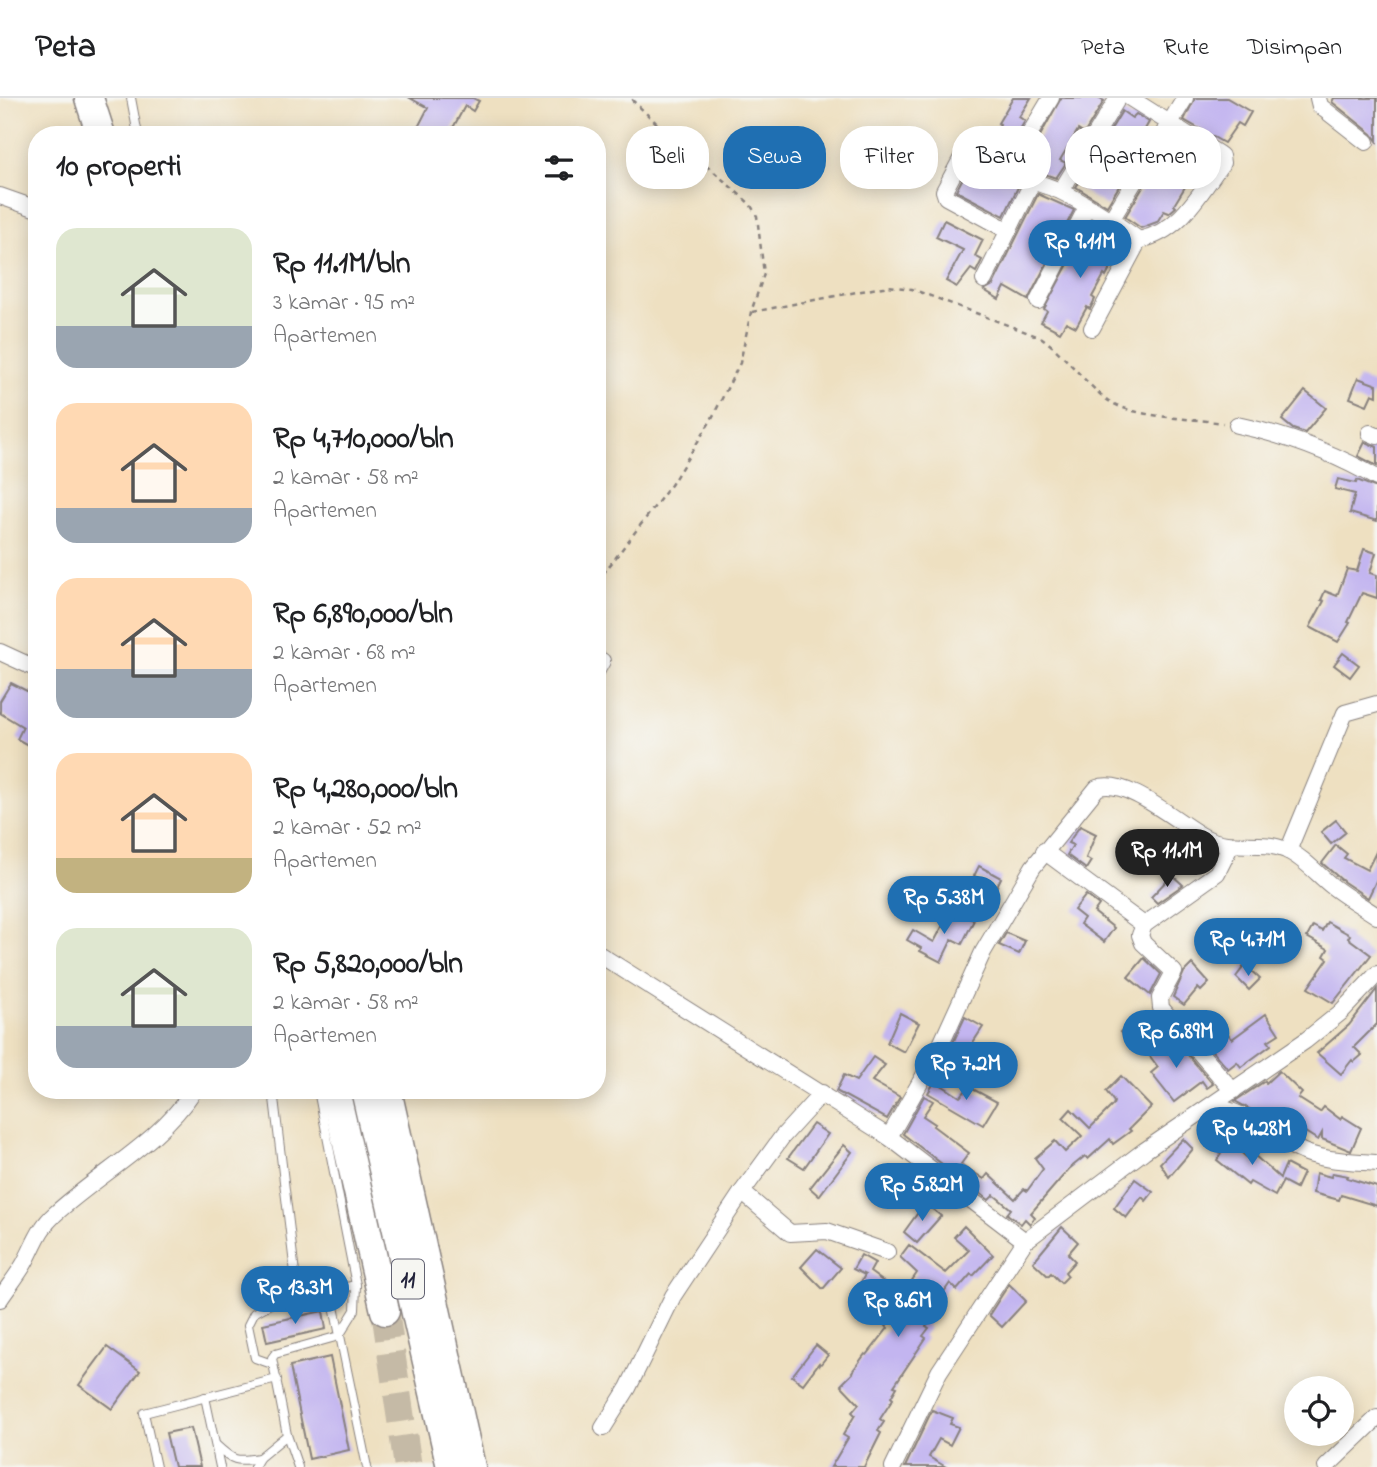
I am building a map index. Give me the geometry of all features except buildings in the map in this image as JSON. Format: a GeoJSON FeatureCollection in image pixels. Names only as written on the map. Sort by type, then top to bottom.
{"type":"FeatureCollection","features":[{"type":"Feature","properties":{"kind":"highway"},"geometry":{"type":"LineString","coordinates":[[89,98],[98,126]]}},
{"type":"Feature","properties":{"kind":"highway"},"geometry":{"type":"LineString","coordinates":[[110,98],[118,126]]}},
{"type":"Feature","properties":{"kind":"highway"},"geometry":{"type":"LineString","coordinates":[[337,1099],[385,1311]]}},
{"type":"Feature","properties":{"kind":"highway","name":"11"},"geometry":{"type":"LineString","coordinates":[[367,1099],[451,1467]]}},
{"type":"Feature","properties":{"kind":"highway","name":"11"},"geometry":{"type":"LineString","coordinates":[[389,1099],[471,1467]]}},
{"type":"Feature","properties":{"kind":"street"},"geometry":{"type":"LineString","coordinates":[[1034,126],[1051,98]]}},
{"type":"Feature","properties":{"kind":"street"},"geometry":{"type":"LineString","coordinates":[[1061,191],[1129,98],[1221,156],[1222,163],[1181,219],[1154,235],[1139,240],[1092,328]]}},
{"type":"Feature","properties":{"kind":"street"},"geometry":{"type":"LineString","coordinates":[[1111,220],[1185,98]]}},
{"type":"Feature","properties":{"kind":"street"},"geometry":{"type":"LineString","coordinates":[[1318,98],[1320,106],[1366,142]]}},
{"type":"Feature","properties":{"kind":"street"},"geometry":{"type":"LineString","coordinates":[[952,176],[944,191],[946,197],[1007,230]]}},
{"type":"Feature","properties":{"kind":"street"},"geometry":{"type":"LineString","coordinates":[[1051,187],[1111,220],[1139,240]]}},
{"type":"Feature","properties":{"kind":"street"},"geometry":{"type":"LineString","coordinates":[[984,280],[1029,189]]}},
{"type":"Feature","properties":{"kind":"street"},"geometry":{"type":"LineString","coordinates":[[0,196],[28,206]]}},
{"type":"Feature","properties":{"kind":"street"},"geometry":{"type":"LineString","coordinates":[[1038,301],[1087,207]]}},
{"type":"Feature","properties":{"kind":"street"},"geometry":{"type":"LineString","coordinates":[[1237,425],[1288,438],[1360,468],[1377,478]]}},
{"type":"Feature","properties":{"kind":"street"},"geometry":{"type":"LineString","coordinates":[[0,652],[28,665]]}},
{"type":"Feature","properties":{"kind":"street"},"geometry":{"type":"LineString","coordinates":[[1288,850],[1345,713],[1377,704]]}},
{"type":"Feature","properties":{"kind":"street"},"geometry":{"type":"LineString","coordinates":[[889,1137],[937,1053],[982,952],[1044,851],[1097,788],[1106,784],[1114,785],[1146,800],[1216,843],[1270,846],[1288,850],[1334,887],[1377,916]]}},
{"type":"Feature","properties":{"kind":"street"},"geometry":{"type":"LineString","coordinates":[[1231,845],[1217,873],[1144,925],[1140,939],[1174,972],[1160,998],[1161,1008],[1233,1091]]}},
{"type":"Feature","properties":{"kind":"street"},"geometry":{"type":"LineString","coordinates":[[1044,851],[1144,925]]}},
{"type":"Feature","properties":{"kind":"street"},"geometry":{"type":"LineString","coordinates":[[606,959],[889,1137],[1025,1241]]}},
{"type":"Feature","properties":{"kind":"street"},"geometry":{"type":"LineString","coordinates":[[893,1467],[939,1372],[1025,1241],[1144,1151],[1332,1020],[1377,974]]}},
{"type":"Feature","properties":{"kind":"street"},"geometry":{"type":"LineString","coordinates":[[603,1428],[628,1388],[673,1296],[782,1137],[822,1093]]}},
{"type":"Feature","properties":{"kind":"street"},"geometry":{"type":"LineString","coordinates":[[0,1299],[24,1263],[43,1226],[55,1213],[130,1157],[180,1111],[188,1099]]}},
{"type":"Feature","properties":{"kind":"street"},"geometry":{"type":"LineString","coordinates":[[1210,1106],[1247,1117],[1299,1150],[1317,1156],[1377,1163]]}},
{"type":"Feature","properties":{"kind":"street"},"geometry":{"type":"LineString","coordinates":[[742,1192],[790,1233],[827,1231],[887,1252]]}},
{"type":"Feature","properties":{"kind":"street"},"geometry":{"type":"LineString","coordinates":[[1326,1467],[1377,1418]]}},
{"type":"Feature","properties":{"kind":"lane"},"geometry":{"type":"LineString","coordinates":[[131,98],[136,126]]}},
{"type":"Feature","properties":{"kind":"lane"},"geometry":{"type":"LineString","coordinates":[[274,1099],[298,1298]]}},
{"type":"Feature","properties":{"kind":"lane"},"geometry":{"type":"LineString","coordinates":[[298,1467],[287,1435],[272,1358],[275,1354],[339,1336],[355,1310],[356,1285],[319,1099]]}},
{"type":"Feature","properties":{"kind":"lane"},"geometry":{"type":"LineString","coordinates":[[272,1364],[255,1358],[248,1325],[254,1313],[272,1303],[356,1285]]}},
{"type":"Feature","properties":{"kind":"lane"},"geometry":{"type":"LineString","coordinates":[[331,1292],[364,1466]]}},
{"type":"Feature","properties":{"kind":"lane"},"geometry":{"type":"LineString","coordinates":[[156,1467],[144,1413],[277,1379]]}},
{"type":"Feature","properties":{"kind":"lane"},"geometry":{"type":"LineString","coordinates":[[205,1396],[220,1467]]}},
{"type":"Feature","properties":{"kind":"lane"},"geometry":{"type":"LineString","coordinates":[[254,1467],[259,1458],[287,1435]]}},
{"type":"Feature","properties":{"kind":"lane"},"geometry":{"type":"LineString","coordinates":[[216,1446],[230,1459],[242,1461],[259,1458]]}},
{"type":"Feature","properties":{"kind":"path"},"geometry":{"type":"LineString","coordinates":[[606,570],[671,485],[710,422],[740,363],[751,312],[764,274],[757,216],[750,204],[689,154],[630,98]]}},
{"type":"Feature","properties":{"kind":"path"},"geometry":{"type":"LineString","coordinates":[[751,312],[888,286],[912,289],[1042,338],[1059,351],[1106,399],[1124,409],[1142,414],[1237,425]]}},
{"type":"Feature","properties":{"kind":"tunnel"},"geometry":{"type":"LineString","coordinates":[[385,1311],[408,1467]]}}]}
